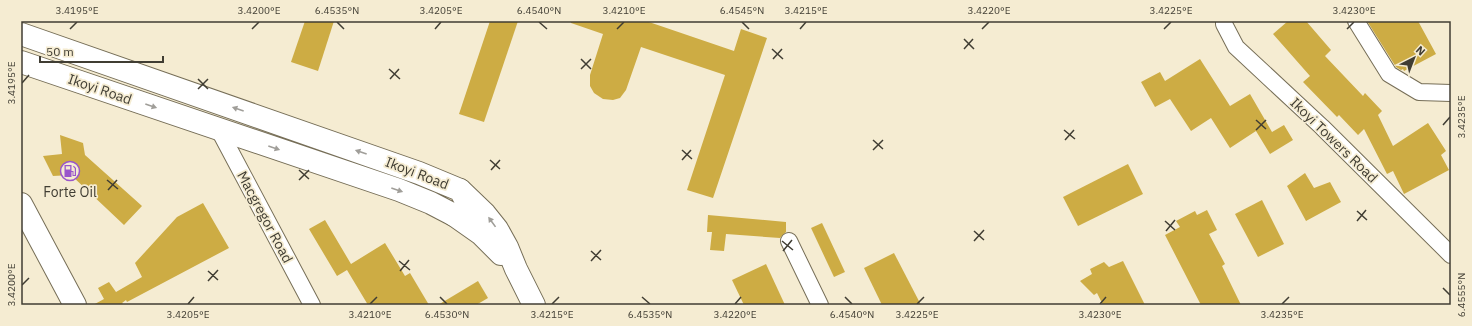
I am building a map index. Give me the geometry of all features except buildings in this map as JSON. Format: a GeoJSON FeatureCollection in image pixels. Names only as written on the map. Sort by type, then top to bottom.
{"type":"FeatureCollection","features":[{"type":"Feature","properties":{"kind":"main road","name":"Ikoyi Road"},"geometry":{"type":"LineString","coordinates":[[21,34],[420,173],[460,190],[467,205],[462,212],[454,215],[431,202],[398,190],[21,62]]}},
{"type":"Feature","properties":{"kind":"main road"},"geometry":{"type":"LineString","coordinates":[[460,190],[485,214],[497,229],[534,305]]}},
{"type":"Feature","properties":{"kind":"main road"},"geometry":{"type":"LineString","coordinates":[[21,204],[75,305]]}},
{"type":"Feature","properties":{"kind":"main road"},"geometry":{"type":"LineString","coordinates":[[454,215],[481,234],[516,270]]}},
{"type":"Feature","properties":{"kind":"street","name":"Ikoyi Towers Road"},"geometry":{"type":"LineString","coordinates":[[1224,21],[1224,24],[1236,47],[1322,128],[1451,255]]}},
{"type":"Feature","properties":{"kind":"street"},"geometry":{"type":"LineString","coordinates":[[1356,21],[1389,74],[1419,92],[1451,93]]}},
{"type":"Feature","properties":{"kind":"street","name":"Macgregor Road"},"geometry":{"type":"LineString","coordinates":[[219,130],[312,305]]}},
{"type":"Feature","properties":{"kind":"street"},"geometry":{"type":"LineString","coordinates":[[789,241],[820,305]]}},
{"type":"Feature","properties":{"kind":"place","name":"Forte Oil"},"geometry":{"type":"Point","coordinates":[70,171]}}]}
